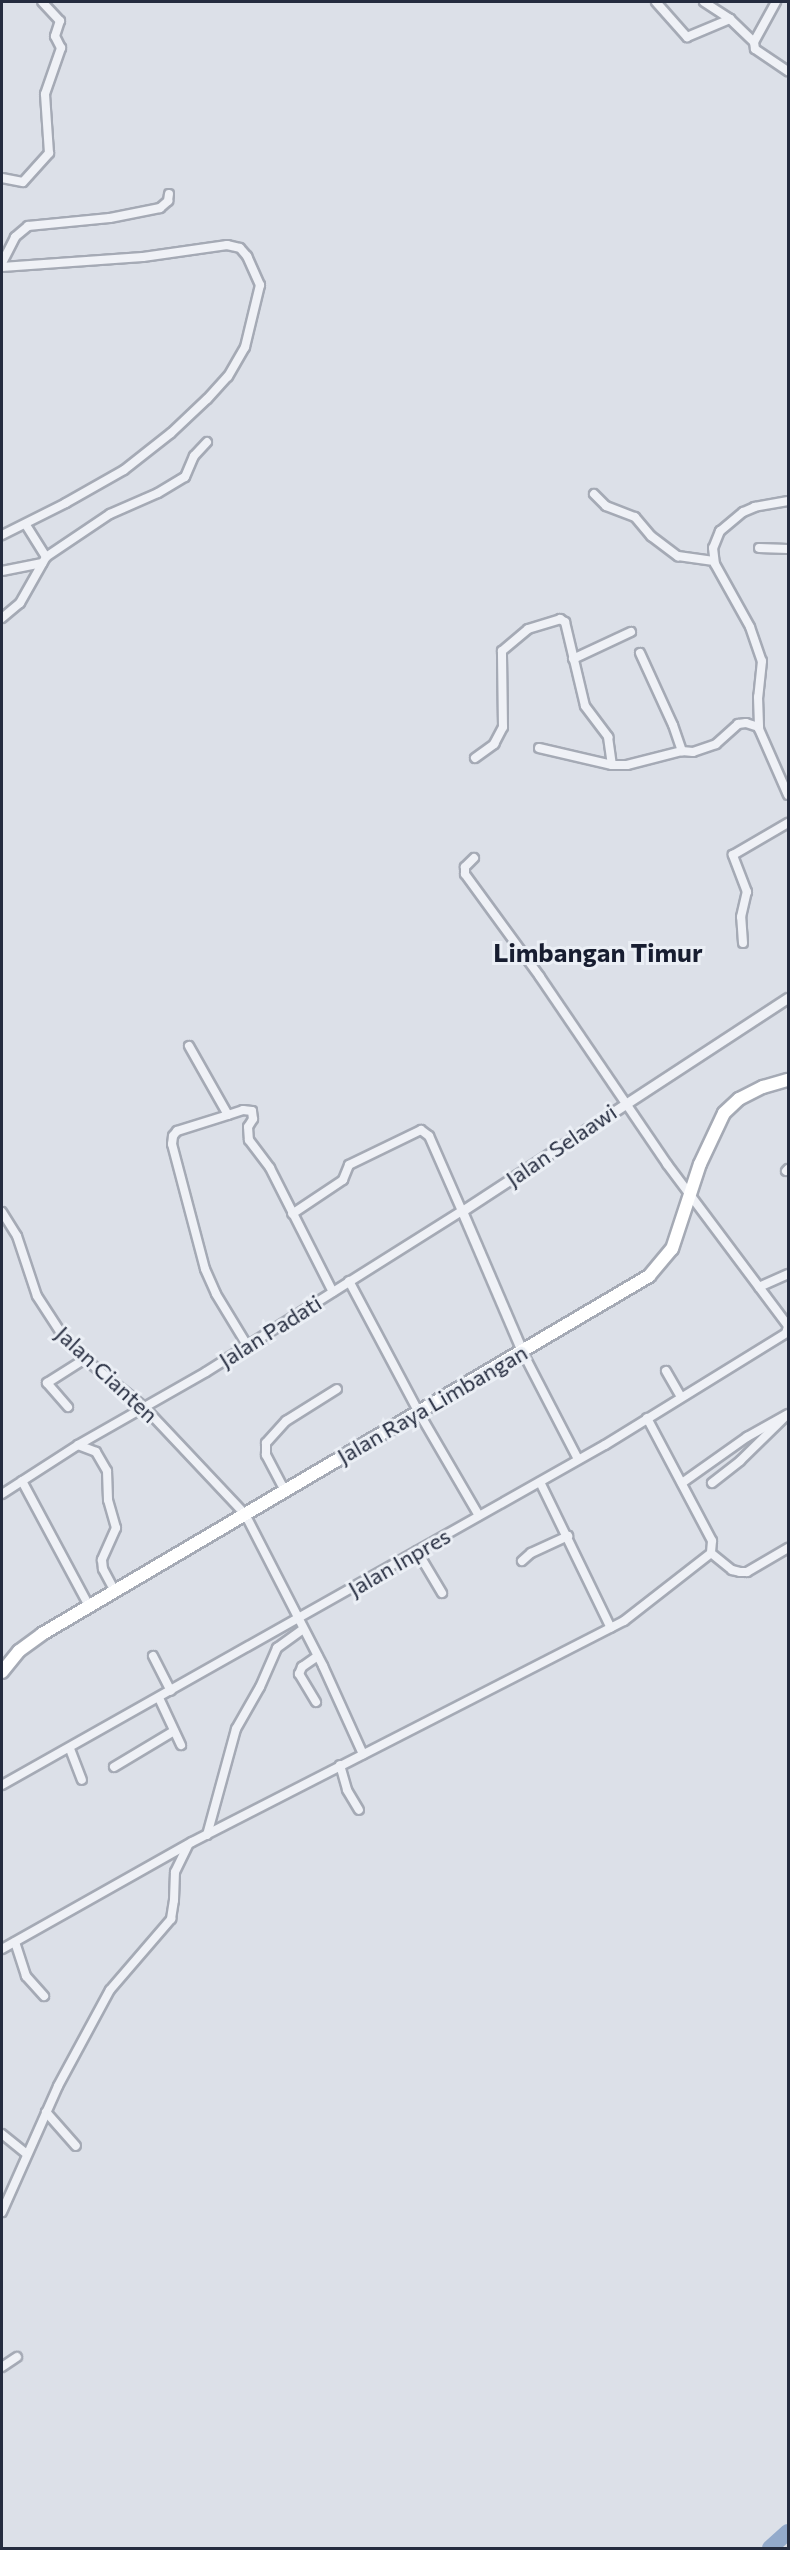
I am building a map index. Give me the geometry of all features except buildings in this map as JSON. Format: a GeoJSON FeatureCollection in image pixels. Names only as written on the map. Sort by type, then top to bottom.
{"type":"FeatureCollection","features":[{"type":"Feature","properties":{"kind":"highway","name":"Jalan Raya Limbangan"},"geometry":{"type":"LineString","coordinates":[[2,1672],[30,1642],[649,1276],[672,1249],[710,1140],[724,1113],[747,1095],[764,1087],[789,1080]]}},
{"type":"Feature","properties":{"kind":"street"},"geometry":{"type":"LineString","coordinates":[[2,178],[23,182],[49,153],[45,94],[61,48],[55,36],[60,21],[42,2]]}},
{"type":"Feature","properties":{"kind":"street"},"geometry":{"type":"LineString","coordinates":[[656,2],[687,37],[730,19]]}},
{"type":"Feature","properties":{"kind":"street"},"geometry":{"type":"LineString","coordinates":[[704,2],[730,19],[754,42]]}},
{"type":"Feature","properties":{"kind":"street"},"geometry":{"type":"LineString","coordinates":[[776,2],[754,42],[755,49],[789,72]]}},
{"type":"Feature","properties":{"kind":"street"},"geometry":{"type":"LineString","coordinates":[[2,535],[26,525],[139,459],[171,433],[218,387],[245,347],[260,285],[247,256],[240,248],[227,245],[144,257],[2,265],[15,237],[27,226],[110,218],[160,208],[168,201],[169,194]]}},
{"type":"Feature","properties":{"kind":"street"},"geometry":{"type":"LineString","coordinates":[[2,571],[44,560],[110,514],[158,493],[185,477],[194,456],[207,442]]}},
{"type":"Feature","properties":{"kind":"street"},"geometry":{"type":"LineString","coordinates":[[594,494],[606,506],[635,517],[662,546],[678,556],[714,561]]}},
{"type":"Feature","properties":{"kind":"street"},"geometry":{"type":"LineString","coordinates":[[789,501],[755,507],[728,521],[716,540],[714,561],[750,627],[762,661],[758,727],[789,795]]}},
{"type":"Feature","properties":{"kind":"street"},"geometry":{"type":"LineString","coordinates":[[26,525],[44,560]]}},
{"type":"Feature","properties":{"kind":"street"},"geometry":{"type":"LineString","coordinates":[[759,548],[789,549]]}},
{"type":"Feature","properties":{"kind":"street"},"geometry":{"type":"LineString","coordinates":[[2,618],[20,603],[44,560]]}},
{"type":"Feature","properties":{"kind":"street"},"geometry":{"type":"LineString","coordinates":[[476,758],[494,744],[503,727],[501,656],[504,647],[528,629],[560,619],[565,622],[585,706],[608,737],[612,765]]}},
{"type":"Feature","properties":{"kind":"street"},"geometry":{"type":"LineString","coordinates":[[573,659],[631,632]]}},
{"type":"Feature","properties":{"kind":"street"},"geometry":{"type":"LineString","coordinates":[[640,653],[673,725],[682,751]]}},
{"type":"Feature","properties":{"kind":"street"},"geometry":{"type":"LineString","coordinates":[[539,748],[612,765],[627,765],[682,751],[693,752],[716,744],[738,724],[746,723],[758,727]]}},
{"type":"Feature","properties":{"kind":"street"},"geometry":{"type":"LineString","coordinates":[[743,943],[741,917],[747,892],[733,855],[789,823]]}},
{"type":"Feature","properties":{"kind":"street","name":"Jalan Inpres"},"geometry":{"type":"LineString","coordinates":[[2,1785],[70,1749],[540,1482],[786,1333],[789,1326],[781,1313],[691,1196],[547,986],[465,873],[465,867],[474,858]]}},
{"type":"Feature","properties":{"kind":"street","name":"Jalan Selaawi"},"geometry":{"type":"LineString","coordinates":[[462,1211],[626,1102],[789,998]]}},
{"type":"Feature","properties":{"kind":"street"},"geometry":{"type":"LineString","coordinates":[[189,1046],[228,1115]]}},
{"type":"Feature","properties":{"kind":"street"},"geometry":{"type":"LineString","coordinates":[[247,1345],[216,1294],[205,1269],[172,1143],[172,1136],[177,1131],[243,1110],[252,1111],[253,1119],[248,1127],[249,1140],[270,1168],[333,1292]]}},
{"type":"Feature","properties":{"kind":"street"},"geometry":{"type":"LineString","coordinates":[[292,1214],[343,1180],[349,1165],[417,1132],[426,1131],[522,1351],[578,1459]]}},
{"type":"Feature","properties":{"kind":"street","name":"Jalan Padati"},"geometry":{"type":"LineString","coordinates":[[2,1494],[78,1445],[145,1408],[462,1211]]}},
{"type":"Feature","properties":{"kind":"street","name":"Jalan Cianten"},"geometry":{"type":"LineString","coordinates":[[2,1212],[17,1236],[44,1311],[85,1359],[145,1408],[245,1515],[264,1547],[318,1656],[363,1754]]}},
{"type":"Feature","properties":{"kind":"street"},"geometry":{"type":"LineString","coordinates":[[759,1287],[789,1274]]}},
{"type":"Feature","properties":{"kind":"street"},"geometry":{"type":"LineString","coordinates":[[349,1281],[418,1411],[479,1516]]}},
{"type":"Feature","properties":{"kind":"street"},"geometry":{"type":"LineString","coordinates":[[781,1313],[789,1308]]}},
{"type":"Feature","properties":{"kind":"street"},"geometry":{"type":"LineString","coordinates":[[68,1407],[47,1383],[85,1359]]}},
{"type":"Feature","properties":{"kind":"street"},"geometry":{"type":"LineString","coordinates":[[666,1371],[681,1397]]}},
{"type":"Feature","properties":{"kind":"street"},"geometry":{"type":"LineString","coordinates":[[285,1491],[266,1455],[266,1443],[286,1421],[337,1389]]}},
{"type":"Feature","properties":{"kind":"street"},"geometry":{"type":"LineString","coordinates":[[682,1483],[747,1437],[788,1414]]}},
{"type":"Feature","properties":{"kind":"street"},"geometry":{"type":"LineString","coordinates":[[712,1483],[740,1461],[788,1414]]}},
{"type":"Feature","properties":{"kind":"street"},"geometry":{"type":"LineString","coordinates":[[2,1949],[190,1843],[611,1628],[641,1609],[711,1553],[712,1541],[647,1418]]}},
{"type":"Feature","properties":{"kind":"street"},"geometry":{"type":"LineString","coordinates":[[78,1445],[96,1452],[106,1471],[108,1500],[116,1528],[102,1560],[103,1569],[115,1593]]}},
{"type":"Feature","properties":{"kind":"street"},"geometry":{"type":"LineString","coordinates":[[22,1481],[90,1608]]}},
{"type":"Feature","properties":{"kind":"street"},"geometry":{"type":"LineString","coordinates":[[540,1482],[611,1628]]}},
{"type":"Feature","properties":{"kind":"street"},"geometry":{"type":"LineString","coordinates":[[522,1561],[531,1553],[567,1536]]}},
{"type":"Feature","properties":{"kind":"street"},"geometry":{"type":"LineString","coordinates":[[711,1553],[732,1570],[747,1572],[789,1548]]}},
{"type":"Feature","properties":{"kind":"street"},"geometry":{"type":"LineString","coordinates":[[417,1551],[442,1593]]}},
{"type":"Feature","properties":{"kind":"street"},"geometry":{"type":"LineString","coordinates":[[204,1836],[236,1729],[260,1687],[277,1648],[303,1629]]}},
{"type":"Feature","properties":{"kind":"street"},"geometry":{"type":"LineString","coordinates":[[153,1656],[171,1691]]}},
{"type":"Feature","properties":{"kind":"street"},"geometry":{"type":"LineString","coordinates":[[316,1702],[299,1674],[302,1667],[318,1656]]}},
{"type":"Feature","properties":{"kind":"street"},"geometry":{"type":"LineString","coordinates":[[159,1698],[181,1745]]}},
{"type":"Feature","properties":{"kind":"street"},"geometry":{"type":"LineString","coordinates":[[114,1767],[174,1731]]}},
{"type":"Feature","properties":{"kind":"street"},"geometry":{"type":"LineString","coordinates":[[70,1749],[82,1780]]}},
{"type":"Feature","properties":{"kind":"street"},"geometry":{"type":"LineString","coordinates":[[340,1766],[347,1790],[359,1810]]}},
{"type":"Feature","properties":{"kind":"street"},"geometry":{"type":"LineString","coordinates":[[2,2212],[46,2112],[110,1990],[171,1919],[175,1872],[190,1843]]}},
{"type":"Feature","properties":{"kind":"street"},"geometry":{"type":"LineString","coordinates":[[15,1942],[26,1976],[44,1996]]}},
{"type":"Feature","properties":{"kind":"street"},"geometry":{"type":"LineString","coordinates":[[46,2112],[76,2146]]}},
{"type":"Feature","properties":{"kind":"street"},"geometry":{"type":"LineString","coordinates":[[2,2133],[27,2154]]}},
{"type":"Feature","properties":{"kind":"street"},"geometry":{"type":"LineString","coordinates":[[2,2367],[17,2357]]}},
{"type":"Feature","properties":{"kind":"waterway"},"geometry":{"type":"LineString","coordinates":[[770,2548],[788,2532]]}},
{"type":"Feature","properties":{"kind":"district","name":"Limbangan Timur"},"geometry":{"type":"Point","coordinates":[598,952]}}]}
